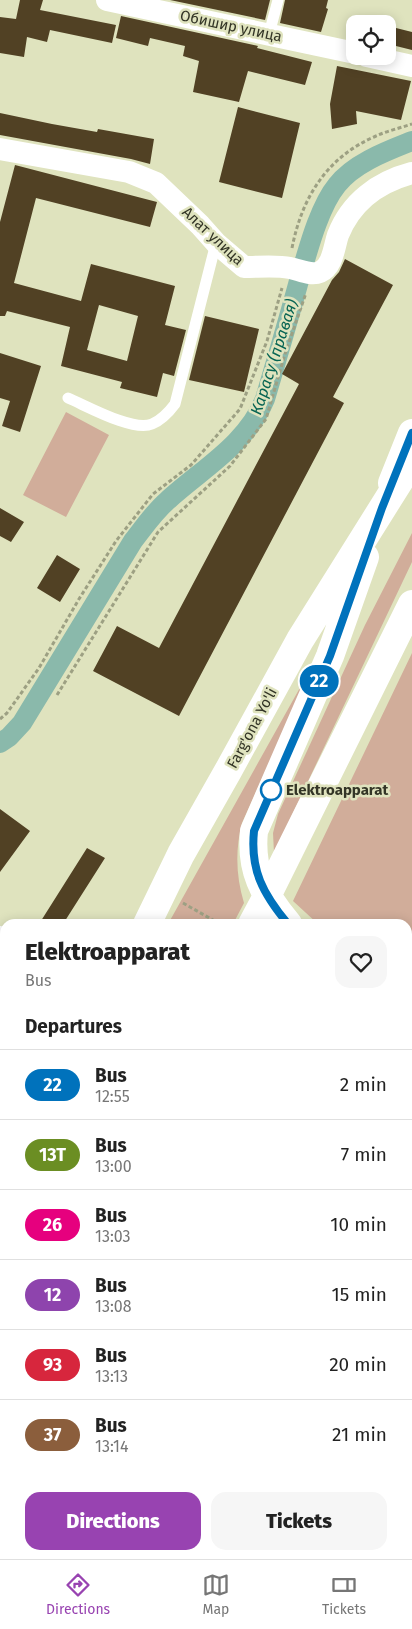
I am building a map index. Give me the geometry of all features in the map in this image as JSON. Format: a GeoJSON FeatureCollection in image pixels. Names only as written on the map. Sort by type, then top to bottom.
{"type":"FeatureCollection","features":[{"type":"Feature","properties":{"kind":"main road"},"geometry":{"type":"LineString","coordinates":[[284,919],[267,896],[260,882],[255,866],[253,849],[254,831],[330,656],[382,508],[412,433]]}},
{"type":"Feature","properties":{"kind":"main road","name":"Farg'ona Yo'li"},"geometry":{"type":"LineString","coordinates":[[149,919],[181,854],[300,640],[412,461]]}},
{"type":"Feature","properties":{"kind":"main road"},"geometry":{"type":"LineString","coordinates":[[255,919],[412,604]]}},
{"type":"Feature","properties":{"kind":"street","name":"Обишир улица"},"geometry":{"type":"LineString","coordinates":[[107,0],[346,52]]}},
{"type":"Feature","properties":{"kind":"street"},"geometry":{"type":"LineString","coordinates":[[396,62],[412,66]]}},
{"type":"Feature","properties":{"kind":"street","name":"Алат улица"},"geometry":{"type":"LineString","coordinates":[[2,155],[129,172],[156,183],[216,243],[244,267],[288,267],[313,274]]}},
{"type":"Feature","properties":{"kind":"street"},"geometry":{"type":"LineString","coordinates":[[313,274],[328,265],[345,221],[362,198],[388,182],[412,173]]}},
{"type":"Feature","properties":{"kind":"lane"},"geometry":{"type":"LineString","coordinates":[[269,34],[278,0]]}},
{"type":"Feature","properties":{"kind":"lane"},"geometry":{"type":"LineString","coordinates":[[68,398],[129,424],[151,425],[166,416],[175,404],[216,243]]}},
{"type":"Feature","properties":{"kind":"path"},"geometry":{"type":"LineString","coordinates":[[0,719],[8,713],[39,668],[79,599],[116,541],[153,494],[191,465],[240,409],[267,341],[288,267],[296,229],[312,190],[338,159],[375,136],[412,124]]}},
{"type":"Feature","properties":{"kind":"path"},"geometry":{"type":"LineString","coordinates":[[57,695],[158,532],[230,466],[266,419],[285,354],[313,274]]}},
{"type":"Feature","properties":{"kind":"path"},"geometry":{"type":"LineString","coordinates":[[178,900],[211,919]]}},
{"type":"Feature","properties":{"kind":"shaded area"},"geometry":{"type":"Polygon","coordinates":[[[66,412],[109,435],[66,517],[23,495],[66,412]]]}},
{"type":"Feature","properties":{"kind":"shaded area"},"geometry":{"type":"Polygon","coordinates":[[[412,533],[412,562],[274,853],[273,833],[278,814],[365,625],[412,533]]]}},
{"type":"Feature","properties":{"kind":"shaded area"},"geometry":{"type":"Polygon","coordinates":[[[412,653],[412,919],[313,919],[293,901],[412,653]]]}},
{"type":"Feature","properties":{"kind":"shaded area"},"geometry":{"type":"Polygon","coordinates":[[[316,659],[242,823],[237,863],[244,903],[236,919],[171,919],[316,659]]]}},
{"type":"Feature","properties":{"kind":"building"},"geometry":{"type":"Polygon","coordinates":[[[20,0],[43,0],[40,10],[116,25],[112,43],[50,30],[47,42],[27,37],[24,57],[0,53],[0,17],[16,19],[20,0]]]}},
{"type":"Feature","properties":{"kind":"building"},"geometry":{"type":"Polygon","coordinates":[[[170,0],[270,0],[265,20],[170,0]]]}},
{"type":"Feature","properties":{"kind":"building"},"geometry":{"type":"Polygon","coordinates":[[[285,0],[328,0],[326,8],[328,9],[321,32],[280,23],[285,0]]]}},
{"type":"Feature","properties":{"kind":"building"},"geometry":{"type":"Polygon","coordinates":[[[121,16],[258,46],[257,48],[312,62],[305,85],[248,71],[239,102],[193,92],[199,61],[183,56],[185,46],[150,38],[148,46],[116,38],[121,16]]]}},
{"type":"Feature","properties":{"kind":"building"},"geometry":{"type":"Polygon","coordinates":[[[396,28],[412,32],[412,50],[396,46],[396,28]]]}},
{"type":"Feature","properties":{"kind":"building"},"geometry":{"type":"Polygon","coordinates":[[[337,66],[411,81],[401,120],[356,111],[357,124],[332,129],[330,104],[337,66]]]}},
{"type":"Feature","properties":{"kind":"building"},"geometry":{"type":"Polygon","coordinates":[[[238,107],[300,123],[282,198],[219,182],[238,107]]]}},
{"type":"Feature","properties":{"kind":"building"},"geometry":{"type":"Polygon","coordinates":[[[0,113],[97,132],[98,129],[154,139],[150,164],[0,135],[0,113]]]}},
{"type":"Feature","properties":{"kind":"building"},"geometry":{"type":"Polygon","coordinates":[[[15,165],[157,202],[150,227],[36,198],[14,283],[81,301],[91,264],[175,286],[165,325],[186,330],[174,376],[163,373],[157,397],[120,388],[122,382],[61,366],[70,327],[7,311],[5,316],[0,316],[0,222],[15,165]],[[99,305],[87,350],[127,361],[138,316],[99,305]]]}},
{"type":"Feature","properties":{"kind":"building"},"geometry":{"type":"Polygon","coordinates":[[[345,259],[393,285],[333,397],[344,403],[179,716],[93,671],[117,626],[159,648],[299,384],[282,374],[345,259]]]}},
{"type":"Feature","properties":{"kind":"building"},"geometry":{"type":"Polygon","coordinates":[[[205,316],[259,329],[244,392],[189,380],[205,316]]]}},
{"type":"Feature","properties":{"kind":"building"},"geometry":{"type":"Polygon","coordinates":[[[0,353],[41,366],[20,432],[2,426],[10,401],[0,398],[0,353]]]}},
{"type":"Feature","properties":{"kind":"building"},"geometry":{"type":"Polygon","coordinates":[[[0,508],[24,522],[11,542],[0,536],[0,508]]]}},
{"type":"Feature","properties":{"kind":"building"},"geometry":{"type":"Polygon","coordinates":[[[57,555],[80,569],[60,602],[37,588],[57,555]]]}},
{"type":"Feature","properties":{"kind":"building"},"geometry":{"type":"Polygon","coordinates":[[[0,809],[30,831],[0,872],[0,809]]]}},
{"type":"Feature","properties":{"kind":"building"},"geometry":{"type":"Polygon","coordinates":[[[87,848],[105,858],[66,919],[42,919],[87,848]]]}},
{"type":"Feature","properties":{"kind":"waterway","name":"Карасу (правая)"},"geometry":{"type":"LineString","coordinates":[[0,743],[9,737],[22,723],[133,541],[145,525],[181,488],[235,443],[257,415],[265,399],[310,242],[319,217],[337,185],[352,170],[362,164],[412,141]]}},
{"type":"Feature","properties":{"kind":"bus line","name":"22"},"geometry":{"type":"LineString","coordinates":[[284,919],[267,896],[257,874],[254,858],[254,831],[330,656],[382,508],[412,433]]}},
{"type":"Feature","properties":{"kind":"place","name":"Elektroapparat"},"geometry":{"type":"Point","coordinates":[271,790]}}]}
